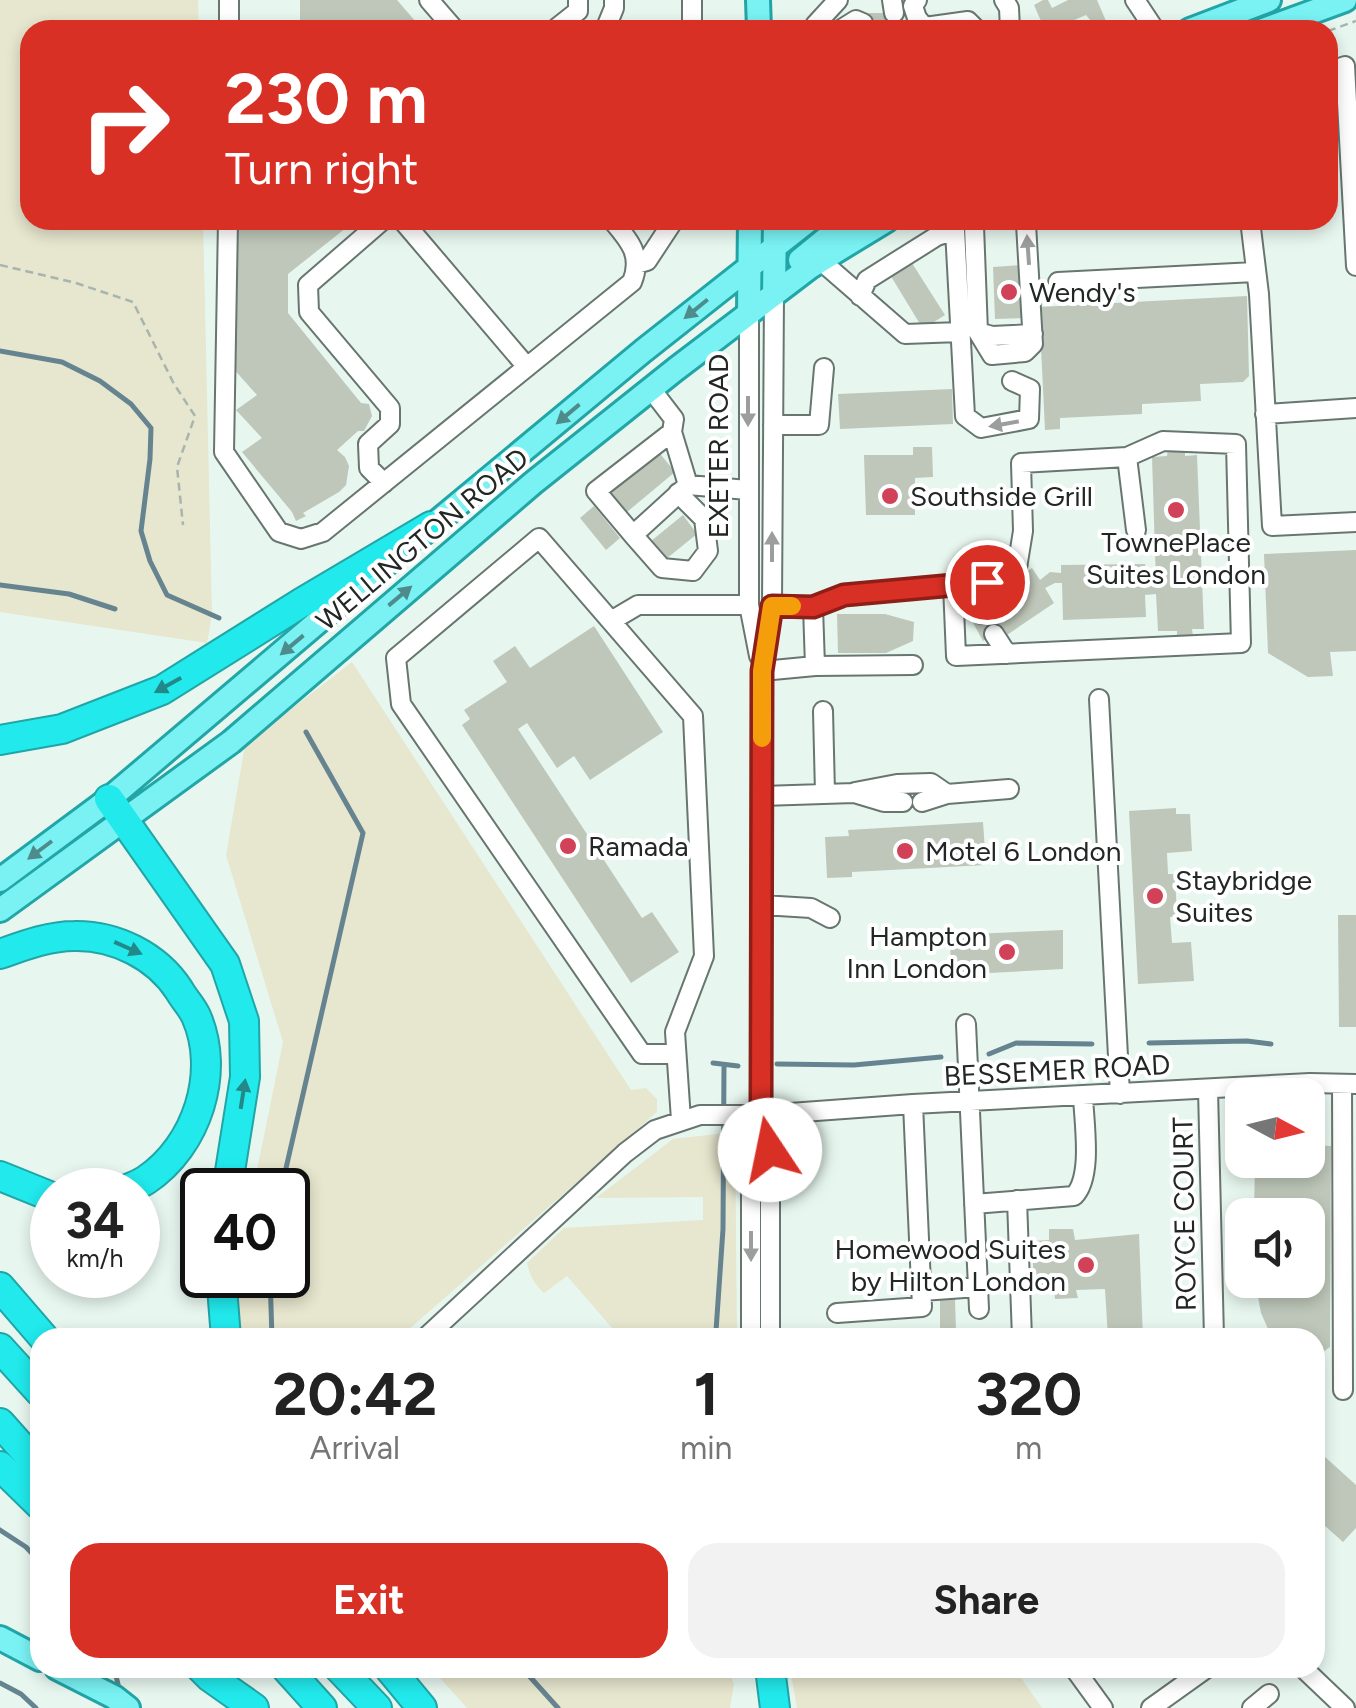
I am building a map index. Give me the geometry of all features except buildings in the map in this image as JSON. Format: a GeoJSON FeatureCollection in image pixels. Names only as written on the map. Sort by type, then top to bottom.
{"type":"FeatureCollection","features":[{"type":"Feature","properties":{"kind":"highway"},"geometry":{"type":"LineString","coordinates":[[0,740],[62,730],[162,690],[431,526]]}},
{"type":"Feature","properties":{"kind":"highway"},"geometry":{"type":"LineString","coordinates":[[116,810],[225,964],[244,1021],[245,1077],[231,1168]]}},
{"type":"Feature","properties":{"kind":"highway"},"geometry":{"type":"LineString","coordinates":[[0,954],[73,936],[108,940],[138,952],[169,974],[196,1016],[206,1054],[204,1087],[196,1118],[182,1145],[159,1168]]}},
{"type":"Feature","properties":{"kind":"highway"},"geometry":{"type":"LineString","coordinates":[[0,1176],[30,1189]]}},
{"type":"Feature","properties":{"kind":"highway"},"geometry":{"type":"LineString","coordinates":[[0,1288],[35,1328]]}},
{"type":"Feature","properties":{"kind":"highway"},"geometry":{"type":"LineString","coordinates":[[223,1298],[225,1328]]}},
{"type":"Feature","properties":{"kind":"highway"},"geometry":{"type":"LineString","coordinates":[[0,1348],[30,1381]]}},
{"type":"Feature","properties":{"kind":"highway"},"geometry":{"type":"LineString","coordinates":[[0,1423],[30,1457]]}},
{"type":"Feature","properties":{"kind":"highway"},"geometry":{"type":"LineString","coordinates":[[0,1466],[30,1495]]}},
{"type":"Feature","properties":{"kind":"highway"},"geometry":{"type":"LineString","coordinates":[[211,1678],[254,1708]]}},
{"type":"Feature","properties":{"kind":"highway"},"geometry":{"type":"LineString","coordinates":[[228,1678],[254,1708]]}},
{"type":"Feature","properties":{"kind":"highway"},"geometry":{"type":"LineString","coordinates":[[295,1678],[322,1708]]}},
{"type":"Feature","properties":{"kind":"highway"},"geometry":{"type":"LineString","coordinates":[[348,1678],[377,1708]]}},
{"type":"Feature","properties":{"kind":"highway"},"geometry":{"type":"LineString","coordinates":[[397,1678],[422,1708]]}},
{"type":"Feature","properties":{"kind":"highway"},"geometry":{"type":"LineString","coordinates":[[771,1678],[775,1708]]}},
{"type":"Feature","properties":{"kind":"main road"},"geometry":{"type":"LineString","coordinates":[[1220,20],[1269,0]]}},
{"type":"Feature","properties":{"kind":"main road"},"geometry":{"type":"LineString","coordinates":[[1291,20],[1346,0]]}},
{"type":"Feature","properties":{"kind":"main road","name":"EXETER ROAD"},"geometry":{"type":"LineString","coordinates":[[749,314],[750,230]]}},
{"type":"Feature","properties":{"kind":"main road","name":"EXETER ROAD"},"geometry":{"type":"LineString","coordinates":[[774,230],[774,289]]}},
{"type":"Feature","properties":{"kind":"main road","name":"WELLINGTON ROAD"},"geometry":{"type":"LineString","coordinates":[[0,910],[431,526],[796,230]]}},
{"type":"Feature","properties":{"kind":"main road"},"geometry":{"type":"LineString","coordinates":[[774,289],[838,230]]}},
{"type":"Feature","properties":{"kind":"main road","name":"WELLINGTON ROAD"},"geometry":{"type":"LineString","coordinates":[[0,880],[231,742],[534,483],[749,314],[774,289],[871,230]]}},
{"type":"Feature","properties":{"kind":"main road"},"geometry":{"type":"LineString","coordinates":[[0,1638],[30,1654]]}},
{"type":"Feature","properties":{"kind":"main road"},"geometry":{"type":"LineString","coordinates":[[77,1678],[128,1708]]}},
{"type":"Feature","properties":{"kind":"street"},"geometry":{"type":"LineString","coordinates":[[429,0],[446,20]]}},
{"type":"Feature","properties":{"kind":"street"},"geometry":{"type":"LineString","coordinates":[[566,20],[578,10],[578,0]]}},
{"type":"Feature","properties":{"kind":"street"},"geometry":{"type":"LineString","coordinates":[[819,20],[838,0]]}},
{"type":"Feature","properties":{"kind":"street"},"geometry":{"type":"LineString","coordinates":[[1338,69],[1346,66],[1356,266]]}},
{"type":"Feature","properties":{"kind":"street"},"geometry":{"type":"LineString","coordinates":[[228,230],[224,452],[279,532],[301,538],[323,532],[632,282],[637,264],[632,245],[620,230]]}},
{"type":"Feature","properties":{"kind":"street"},"geometry":{"type":"LineString","coordinates":[[371,230],[308,285],[307,296],[309,312],[390,408],[390,424],[368,444],[369,468],[384,483]]}},
{"type":"Feature","properties":{"kind":"street"},"geometry":{"type":"LineString","coordinates":[[410,230],[527,368]]}},
{"type":"Feature","properties":{"kind":"street"},"geometry":{"type":"LineString","coordinates":[[637,264],[648,261],[668,230]]}},
{"type":"Feature","properties":{"kind":"street"},"geometry":{"type":"LineString","coordinates":[[860,296],[867,280],[945,230]]}},
{"type":"Feature","properties":{"kind":"street"},"geometry":{"type":"LineString","coordinates":[[952,230],[969,332],[992,355],[1028,351],[1032,344],[1026,230]]}},
{"type":"Feature","properties":{"kind":"street"},"geometry":{"type":"LineString","coordinates":[[974,230],[969,332],[962,384],[965,416],[981,428],[1028,420],[1030,390],[1012,380]]}},
{"type":"Feature","properties":{"kind":"street"},"geometry":{"type":"LineString","coordinates":[[1241,230],[1251,242]]}},
{"type":"Feature","properties":{"kind":"street"},"geometry":{"type":"LineString","coordinates":[[1250,230],[1259,294],[1272,526],[1356,522]]}},
{"type":"Feature","properties":{"kind":"street"},"geometry":{"type":"LineString","coordinates":[[820,261],[905,334],[969,332]]}},
{"type":"Feature","properties":{"kind":"street"},"geometry":{"type":"LineString","coordinates":[[1058,282],[1255,272]]}},
{"type":"Feature","properties":{"kind":"street","name":"EXETER ROAD"},"geometry":{"type":"LineString","coordinates":[[770,1328],[770,1150],[761,1115],[762,671],[772,606],[774,289]]}},
{"type":"Feature","properties":{"kind":"street","name":"EXETER ROAD"},"geometry":{"type":"LineString","coordinates":[[749,314],[750,605],[762,671]]}},
{"type":"Feature","properties":{"kind":"street"},"geometry":{"type":"LineString","coordinates":[[773,425],[819,425],[824,368]]}},
{"type":"Feature","properties":{"kind":"street"},"geometry":{"type":"LineString","coordinates":[[650,389],[674,419],[672,432],[683,489],[704,520],[708,551],[693,571],[662,568],[596,491],[672,432]]}},
{"type":"Feature","properties":{"kind":"street"},"geometry":{"type":"LineString","coordinates":[[1265,414],[1356,408]]}},
{"type":"Feature","properties":{"kind":"street"},"geometry":{"type":"LineString","coordinates":[[772,606],[813,607],[844,595],[958,584],[987,582],[1018,568],[1022,531],[1020,464],[1127,457],[1163,441],[1236,444],[1240,643],[956,656],[958,584]]}},
{"type":"Feature","properties":{"kind":"street"},"geometry":{"type":"LineString","coordinates":[[1127,457],[1136,530]]}},
{"type":"Feature","properties":{"kind":"street"},"geometry":{"type":"LineString","coordinates":[[633,535],[683,489],[748,490]]}},
{"type":"Feature","properties":{"kind":"street"},"geometry":{"type":"LineString","coordinates":[[435,1328],[625,1153],[655,1130],[681,1120],[675,1032],[704,956],[693,716],[539,538],[396,658],[401,704],[642,1054],[676,1054]]}},
{"type":"Feature","properties":{"kind":"street"},"geometry":{"type":"LineString","coordinates":[[958,584],[982,614]]}},
{"type":"Feature","properties":{"kind":"street"},"geometry":{"type":"LineString","coordinates":[[611,621],[638,605],[750,605]]}},
{"type":"Feature","properties":{"kind":"street"},"geometry":{"type":"LineString","coordinates":[[813,607],[814,666]]}},
{"type":"Feature","properties":{"kind":"street"},"geometry":{"type":"LineString","coordinates":[[994,634],[1007,654]]}},
{"type":"Feature","properties":{"kind":"street"},"geometry":{"type":"LineString","coordinates":[[762,671],[913,665]]}},
{"type":"Feature","properties":{"kind":"street"},"geometry":{"type":"LineString","coordinates":[[1099,699],[1120,1094]]}},
{"type":"Feature","properties":{"kind":"street"},"geometry":{"type":"LineString","coordinates":[[823,711],[825,794]]}},
{"type":"Feature","properties":{"kind":"street"},"geometry":{"type":"LineString","coordinates":[[762,796],[854,792],[887,785],[931,783],[946,794]]}},
{"type":"Feature","properties":{"kind":"street"},"geometry":{"type":"LineString","coordinates":[[854,792],[884,802],[913,802],[946,794],[1009,789]]}},
{"type":"Feature","properties":{"kind":"street"},"geometry":{"type":"LineString","coordinates":[[762,905],[811,908],[830,918]]}},
{"type":"Feature","properties":{"kind":"street"},"geometry":{"type":"LineString","coordinates":[[966,1024],[979,1308]]}},
{"type":"Feature","properties":{"kind":"street"},"geometry":{"type":"LineString","coordinates":[[1342,1390],[1349,1084]]}},
{"type":"Feature","properties":{"kind":"street","name":"BESSEMER ROAD"},"geometry":{"type":"LineString","coordinates":[[681,1120],[700,1115],[1349,1084]]}},
{"type":"Feature","properties":{"kind":"street","name":"ROYCE COURT"},"geometry":{"type":"LineString","coordinates":[[1208,1090],[1214,1328]]}},
{"type":"Feature","properties":{"kind":"street"},"geometry":{"type":"LineString","coordinates":[[974,1204],[1074,1196],[1083,1187],[1086,1160],[1084,1096]]}},
{"type":"Feature","properties":{"kind":"street"},"geometry":{"type":"LineString","coordinates":[[837,1313],[922,1307],[913,1104]]}},
{"type":"Feature","properties":{"kind":"street","name":"EXETER ROAD"},"geometry":{"type":"LineString","coordinates":[[751,1328],[751,1151],[761,1115]]}},
{"type":"Feature","properties":{"kind":"street"},"geometry":{"type":"LineString","coordinates":[[1017,1200],[1022,1328]]}},
{"type":"Feature","properties":{"kind":"street"},"geometry":{"type":"LineString","coordinates":[[922,1291],[978,1287]]}},
{"type":"Feature","properties":{"kind":"street"},"geometry":{"type":"LineString","coordinates":[[1082,1678],[1104,1708]]}},
{"type":"Feature","properties":{"kind":"street"},"geometry":{"type":"LineString","coordinates":[[1151,1708],[1192,1678]]}},
{"type":"Feature","properties":{"kind":"street"},"geometry":{"type":"LineString","coordinates":[[1314,1678],[1345,1708]]}},
{"type":"Feature","properties":{"kind":"street"},"geometry":{"type":"LineString","coordinates":[[1252,1708],[1269,1694]]}},
{"type":"Feature","properties":{"kind":"path"},"geometry":{"type":"LineString","coordinates":[[0,265],[76,283],[133,302],[174,384],[195,416],[177,468],[182,526]]}},
{"type":"Feature","properties":{"kind":"green space"},"geometry":{"type":"Polygon","coordinates":[[[0,0],[198,0],[199,20],[20,20],[20,230],[203,230],[212,615],[207,643],[0,612],[0,0]]]}},
{"type":"Feature","properties":{"kind":"green space"},"geometry":{"type":"Polygon","coordinates":[[[352,662],[631,1090],[646,1088],[657,1099],[657,1112],[410,1328],[238,1328],[238,1298],[310,1298],[310,1168],[257,1168],[283,1042],[226,855],[245,745],[352,662]]]}},
{"type":"Feature","properties":{"kind":"green space"},"geometry":{"type":"Polygon","coordinates":[[[735,1132],[737,1328],[612,1328],[567,1276],[544,1293],[527,1263],[564,1228],[703,1220],[703,1197],[596,1198],[673,1139],[735,1132]]]}},
{"type":"Feature","properties":{"kind":"green space"},"geometry":{"type":"Polygon","coordinates":[[[440,1678],[732,1678],[734,1684],[730,1708],[467,1708],[440,1678]]]}},
{"type":"Feature","properties":{"kind":"green space"},"geometry":{"type":"Polygon","coordinates":[[[792,1678],[1021,1678],[1042,1708],[797,1708],[792,1678]]]}},
{"type":"Feature","properties":{"kind":"waterway"},"geometry":{"type":"LineString","coordinates":[[0,351],[62,362],[100,381],[131,404],[151,428],[141,531],[150,561],[167,595],[219,618]]}},
{"type":"Feature","properties":{"kind":"waterway"},"geometry":{"type":"LineString","coordinates":[[0,585],[69,594],[115,609]]}},
{"type":"Feature","properties":{"kind":"waterway"},"geometry":{"type":"LineString","coordinates":[[286,1168],[363,833],[306,732]]}},
{"type":"Feature","properties":{"kind":"waterway"},"geometry":{"type":"LineString","coordinates":[[989,1054],[1016,1043],[1092,1044]]}},
{"type":"Feature","properties":{"kind":"waterway"},"geometry":{"type":"LineString","coordinates":[[1149,1043],[1271,1044]]}},
{"type":"Feature","properties":{"kind":"waterway"},"geometry":{"type":"LineString","coordinates":[[777,1064],[854,1065],[941,1057]]}},
{"type":"Feature","properties":{"kind":"waterway"},"geometry":{"type":"LineString","coordinates":[[713,1063],[738,1066]]}},
{"type":"Feature","properties":{"kind":"waterway"},"geometry":{"type":"LineString","coordinates":[[716,1328],[723,1229],[724,1065]]}},
{"type":"Feature","properties":{"kind":"waterway"},"geometry":{"type":"LineString","coordinates":[[271,1298],[272,1328]]}},
{"type":"Feature","properties":{"kind":"waterway"},"geometry":{"type":"LineString","coordinates":[[0,1530],[30,1551]]}},
{"type":"Feature","properties":{"kind":"waterway"},"geometry":{"type":"LineString","coordinates":[[116,1678],[118,1684]]}},
{"type":"Feature","properties":{"kind":"waterway"},"geometry":{"type":"LineString","coordinates":[[531,1678],[558,1708]]}},
{"type":"Feature","properties":{"kind":"waterway"},"geometry":{"type":"LineString","coordinates":[[0,1683],[36,1708]]}},
{"type":"Feature","properties":{"kind":"tunnel"},"geometry":{"type":"LineString","coordinates":[[894,13],[894,20]]}},
{"type":"Feature","properties":{"kind":"slow traffic"},"geometry":{"type":"LineString","coordinates":[[762,738],[762,671],[772,606],[792,606]]}},
{"type":"Feature","properties":{"kind":"place","name":"Wendy's"},"geometry":{"type":"Point","coordinates":[1009,292]}},
{"type":"Feature","properties":{"kind":"place","name":"Southside Grill"},"geometry":{"type":"Point","coordinates":[890,496]}},
{"type":"Feature","properties":{"kind":"place","name":"TownePlace Suites London"},"geometry":{"type":"Point","coordinates":[1176,510]}},
{"type":"Feature","properties":{"kind":"place","name":"Ramada"},"geometry":{"type":"Point","coordinates":[568,846]}},
{"type":"Feature","properties":{"kind":"place","name":"Motel 6 London"},"geometry":{"type":"Point","coordinates":[905,851]}},
{"type":"Feature","properties":{"kind":"place","name":"Staybridge Suites"},"geometry":{"type":"Point","coordinates":[1155,896]}},
{"type":"Feature","properties":{"kind":"place","name":"Hampton Inn London"},"geometry":{"type":"Point","coordinates":[1007,952]}},
{"type":"Feature","properties":{"kind":"place","name":"Homewood Suites by Hilton London"},"geometry":{"type":"Point","coordinates":[1086,1265]}},
{"type":"Feature","properties":{"kind":"route"},"geometry":{"type":"LineString","coordinates":[[770,1150],[761,1115],[762,671],[772,606],[813,607],[844,595],[987,582]]}}]}
